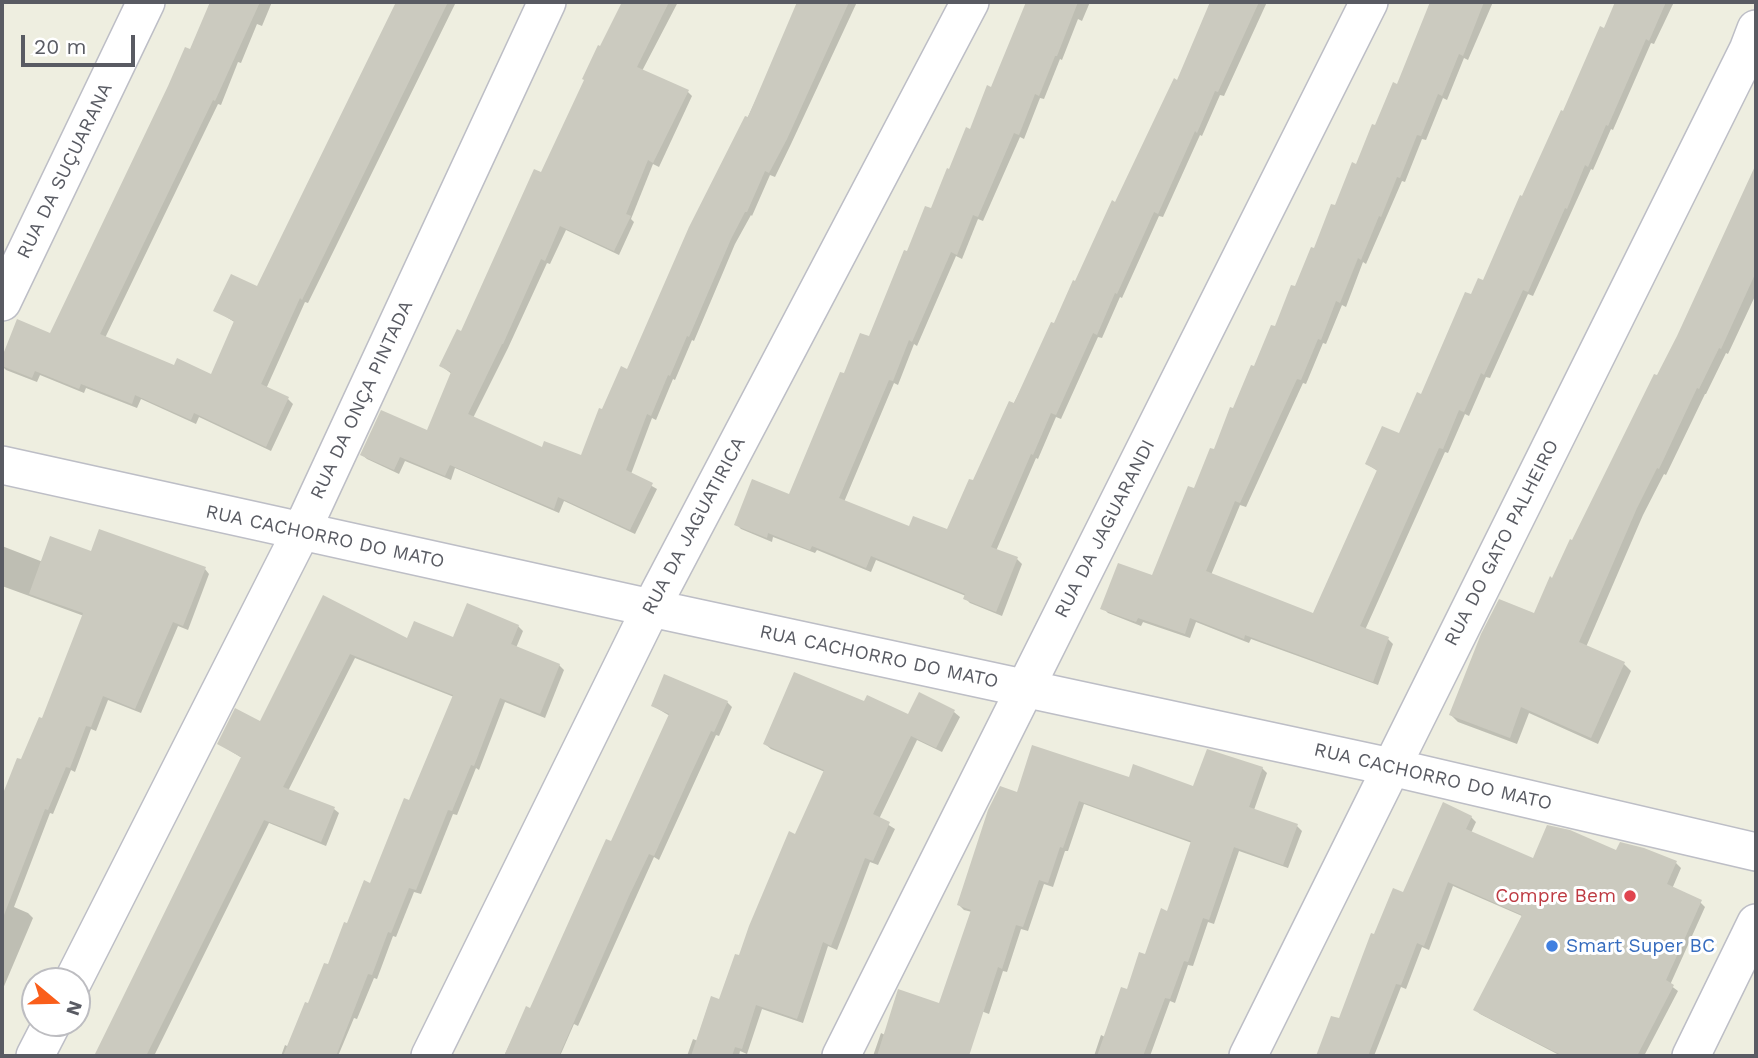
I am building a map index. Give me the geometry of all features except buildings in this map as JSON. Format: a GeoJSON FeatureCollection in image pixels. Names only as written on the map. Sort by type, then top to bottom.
{"type":"FeatureCollection","features":[{"type":"Feature","properties":{"kind":"street","name":"RUA DA SUÇUARANA"},"geometry":{"type":"LineString","coordinates":[[2,302],[146,2]]}},
{"type":"Feature","properties":{"kind":"street","name":"RUA DA ONÇA PINTADA"},"geometry":{"type":"LineString","coordinates":[[80,967],[301,532],[547,2]]}},
{"type":"Feature","properties":{"kind":"street","name":"RUA DA JAGUATIRICA"},"geometry":{"type":"LineString","coordinates":[[430,1056],[651,608],[970,2]]}},
{"type":"Feature","properties":{"kind":"street","name":"RUA DA JAGUARANDI"},"geometry":{"type":"LineString","coordinates":[[841,1056],[1369,2]]}},
{"type":"Feature","properties":{"kind":"street","name":"RUA DO GATO PALHEIRO"},"geometry":{"type":"LineString","coordinates":[[1248,1056],[1748,50],[1756,29]]}},
{"type":"Feature","properties":{"kind":"street","name":"RUA CACHORRO DO MATO"},"geometry":{"type":"LineString","coordinates":[[2,465],[651,608],[1391,766],[1756,852]]}},
{"type":"Feature","properties":{"kind":"street"},"geometry":{"type":"LineString","coordinates":[[1691,1056],[1756,923]]}},
{"type":"Feature","properties":{"kind":"street"},"geometry":{"type":"LineString","coordinates":[[35,1056],[45,1037]]}},
{"type":"Feature","properties":{"kind":"place","name":"Compre Bem"},"geometry":{"type":"Point","coordinates":[1630,896]}},
{"type":"Feature","properties":{"kind":"place","name":"Smart Super BC"},"geometry":{"type":"Point","coordinates":[1552,946]}}]}
